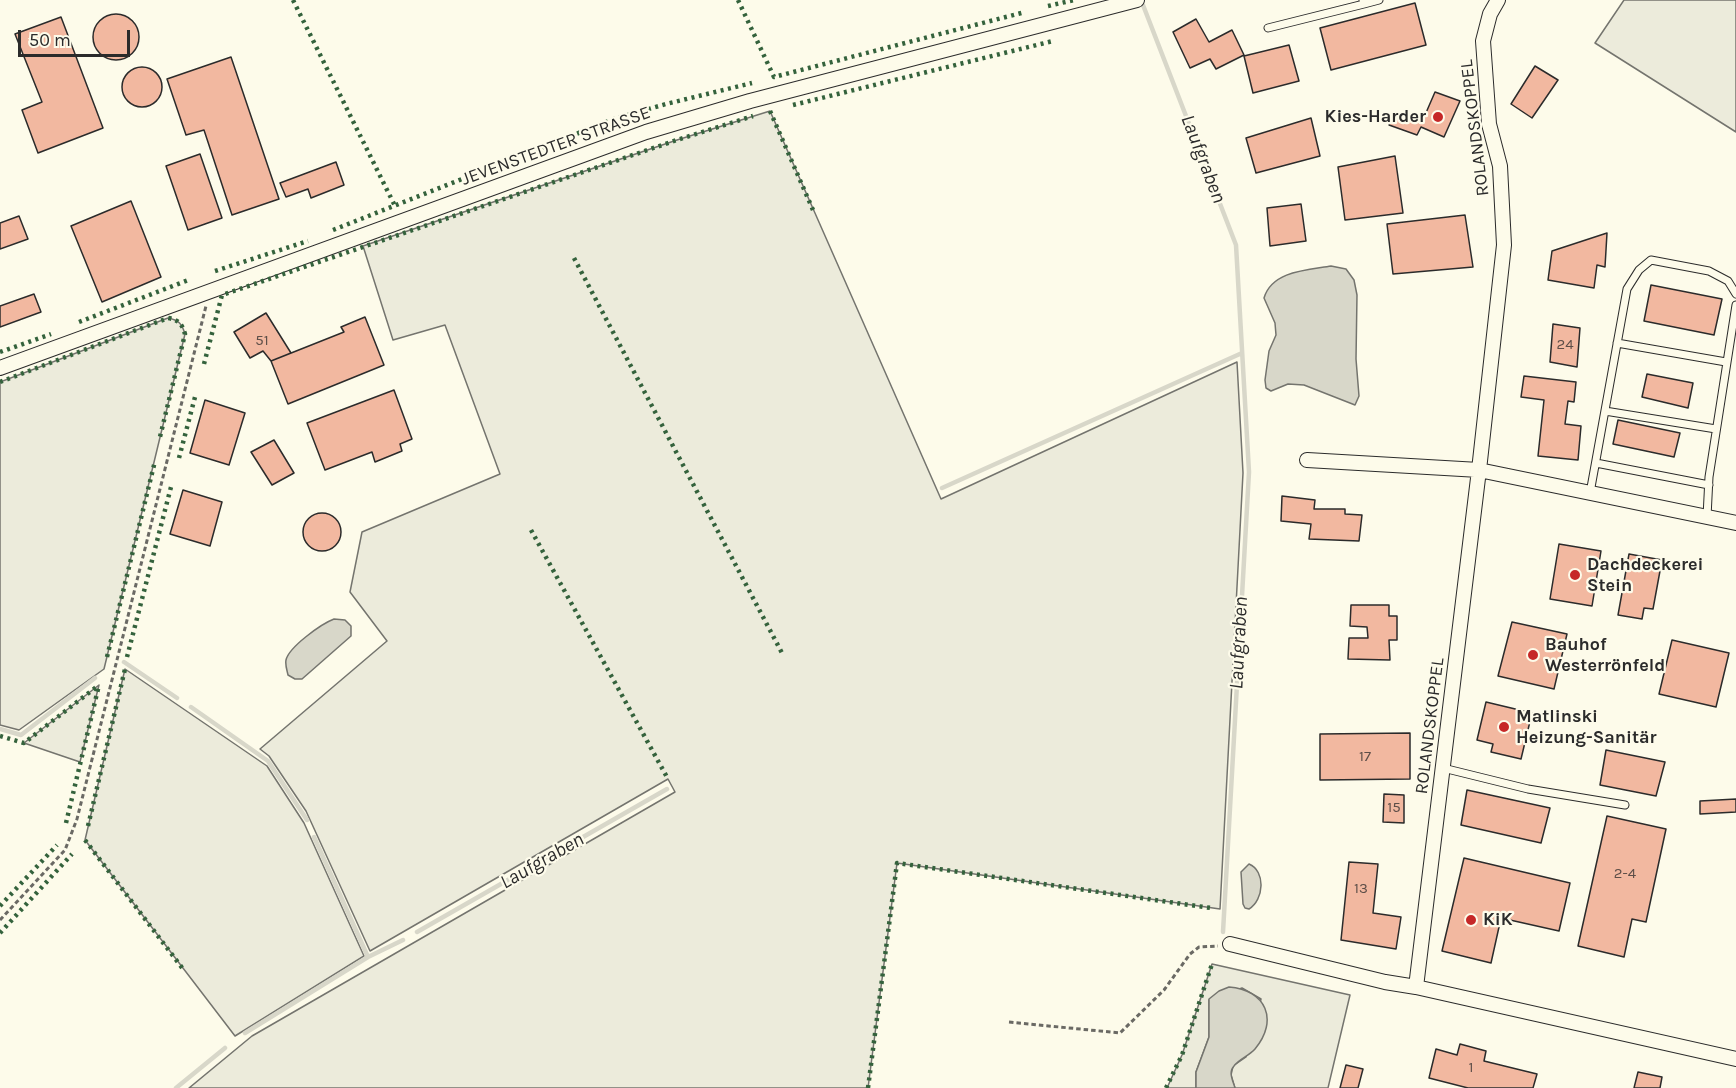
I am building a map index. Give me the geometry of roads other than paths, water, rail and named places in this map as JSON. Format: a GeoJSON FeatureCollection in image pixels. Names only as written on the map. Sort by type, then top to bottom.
{"type":"FeatureCollection","features":[{"type":"Feature","properties":{"kind":"street","name":"JEVENSTEDTER STRASSE"},"geometry":{"type":"LineString","coordinates":[[0,368],[646,132],[750,101],[1137,0]]}},
{"type":"Feature","properties":{"kind":"street","name":"ROLANDSKOPPEL"},"geometry":{"type":"LineString","coordinates":[[1416,987],[1504,245],[1500,166],[1489,124],[1483,41],[1490,14],[1498,0]]}},
{"type":"Feature","properties":{"kind":"street"},"geometry":{"type":"LineString","coordinates":[[1307,460],[1479,470],[1736,523]]}},
{"type":"Feature","properties":{"kind":"street"},"geometry":{"type":"LineString","coordinates":[[1230,944],[1384,982],[1416,987],[1736,1059]]}},
{"type":"Feature","properties":{"kind":"lane"},"geometry":{"type":"LineString","coordinates":[[1268,28],[1379,0]]}},
{"type":"Feature","properties":{"kind":"lane"},"geometry":{"type":"LineString","coordinates":[[1590,493],[1627,289],[1639,270],[1651,260],[1709,271],[1728,281],[1736,294]]}},
{"type":"Feature","properties":{"kind":"lane"},"geometry":{"type":"LineString","coordinates":[[1707,517],[1716,429],[1736,305]]}},
{"type":"Feature","properties":{"kind":"lane"},"geometry":{"type":"LineString","coordinates":[[1617,343],[1726,362]]}},
{"type":"Feature","properties":{"kind":"lane"},"geometry":{"type":"LineString","coordinates":[[1605,411],[1716,429]]}},
{"type":"Feature","properties":{"kind":"lane"},"geometry":{"type":"LineString","coordinates":[[1596,463],[1709,485]]}},
{"type":"Feature","properties":{"kind":"lane"},"geometry":{"type":"LineString","coordinates":[[1443,768],[1528,789],[1625,805]]}},
{"type":"Feature","properties":{"kind":"waterway","name":"Laufgraben"},"geometry":{"type":"LineString","coordinates":[[1143,5],[1236,245],[1249,472],[1223,932]]}},
{"type":"Feature","properties":{"kind":"waterway","name":"Laufgraben"},"geometry":{"type":"LineString","coordinates":[[942,488],[1242,353]]}},
{"type":"Feature","properties":{"kind":"waterway"},"geometry":{"type":"LineString","coordinates":[[124,662],[177,698]]}},
{"type":"Feature","properties":{"kind":"waterway"},"geometry":{"type":"LineString","coordinates":[[0,729],[21,735],[95,678]]}},
{"type":"Feature","properties":{"kind":"waterway"},"geometry":{"type":"LineString","coordinates":[[191,707],[268,761],[307,820]]}},
{"type":"Feature","properties":{"kind":"waterway","name":"Laufgraben"},"geometry":{"type":"LineString","coordinates":[[417,932],[667,789]]}},
{"type":"Feature","properties":{"kind":"waterway"},"geometry":{"type":"LineString","coordinates":[[314,837],[368,957]]}},
{"type":"Feature","properties":{"kind":"waterway","name":"Laufgraben"},"geometry":{"type":"LineString","coordinates":[[245,1033],[368,957],[403,940]]}},
{"type":"Feature","properties":{"kind":"waterway","name":"Laufgraben"},"geometry":{"type":"LineString","coordinates":[[176,1088],[225,1048]]}},
{"type":"Feature","properties":{"kind":"place","name":"Kies-Harder"},"geometry":{"type":"Point","coordinates":[1438,117]}},
{"type":"Feature","properties":{"kind":"place","name":"Dachdeckerei Stein"},"geometry":{"type":"Point","coordinates":[1575,575]}},
{"type":"Feature","properties":{"kind":"place","name":"Bauhof Westerrönfeld"},"geometry":{"type":"Point","coordinates":[1533,655]}},
{"type":"Feature","properties":{"kind":"place","name":"Matlinski Heizung-Sanitär"},"geometry":{"type":"Point","coordinates":[1504,727]}},
{"type":"Feature","properties":{"kind":"place","name":"KiK"},"geometry":{"type":"Point","coordinates":[1471,920]}}]}
